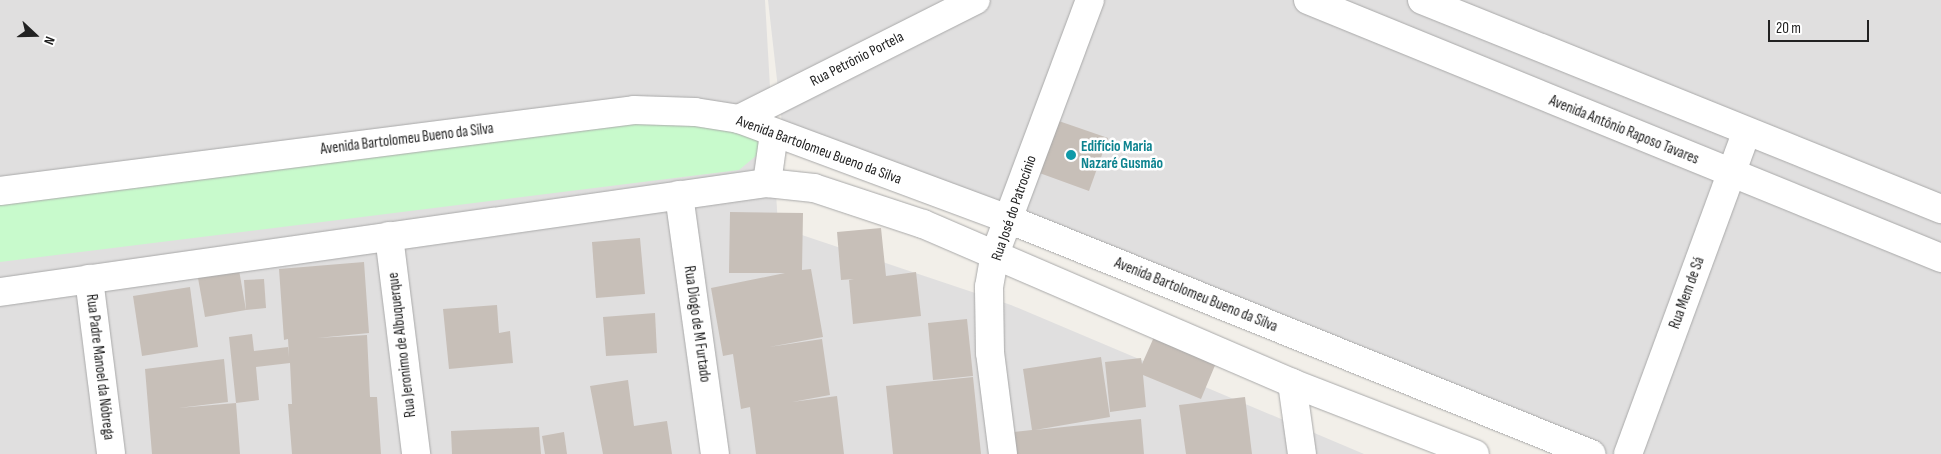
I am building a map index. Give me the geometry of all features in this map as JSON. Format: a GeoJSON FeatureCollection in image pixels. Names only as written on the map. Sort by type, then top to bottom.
{"type":"FeatureCollection","features":[{"type":"Feature","properties":{"kind":"street","name":"Rua Petrônio Portela"},"geometry":{"type":"LineString","coordinates":[[739,118],[976,0]]}},
{"type":"Feature","properties":{"kind":"street","name":"Rua José do Patrocínio"},"geometry":{"type":"LineString","coordinates":[[1003,454],[988,318],[989,286],[996,254],[1008,220],[1090,0]]}},
{"type":"Feature","properties":{"kind":"street","name":"Avenida Antônio Raposo Tavares"},"geometry":{"type":"LineString","coordinates":[[1308,0],[1941,258]]}},
{"type":"Feature","properties":{"kind":"street"},"geometry":{"type":"LineString","coordinates":[[1422,0],[1746,133],[1941,210]]}},
{"type":"Feature","properties":{"kind":"street","name":"Avenida Bartolomeu Bueno da Silva"},"geometry":{"type":"LineString","coordinates":[[0,191],[634,110],[696,112],[739,118],[774,133],[1008,220],[1591,454]]}},
{"type":"Feature","properties":{"kind":"street"},"geometry":{"type":"LineString","coordinates":[[767,183],[774,133]]}},
{"type":"Feature","properties":{"kind":"street","name":"Rua Mem de Sá"},"geometry":{"type":"LineString","coordinates":[[1628,454],[1746,133]]}},
{"type":"Feature","properties":{"kind":"street"},"geometry":{"type":"LineString","coordinates":[[0,292],[767,183],[814,188],[867,203],[996,254],[1292,383],[1475,454]]}},
{"type":"Feature","properties":{"kind":"street","name":"Rua Diogo de M Furtado"},"geometry":{"type":"LineString","coordinates":[[679,195],[715,454]]}},
{"type":"Feature","properties":{"kind":"street","name":"Rua Jeronimo de Albuquerque"},"geometry":{"type":"LineString","coordinates":[[389,236],[416,454]]}},
{"type":"Feature","properties":{"kind":"street","name":"Rua Padre Manoel da Nóbrega"},"geometry":{"type":"LineString","coordinates":[[89,279],[111,454]]}},
{"type":"Feature","properties":{"kind":"street"},"geometry":{"type":"LineString","coordinates":[[1292,383],[1302,454]]}},
{"type":"Feature","properties":{"kind":"shaded area"},"geometry":{"type":"Polygon","coordinates":[[[0,0],[765,0],[778,227],[1011,305],[1364,454],[0,454],[0,0]]]}},
{"type":"Feature","properties":{"kind":"shaded area"},"geometry":{"type":"Polygon","coordinates":[[[768,0],[1941,0],[1941,454],[1605,454],[1011,219],[782,124],[768,0]]]}},
{"type":"Feature","properties":{"kind":"green space"},"geometry":{"type":"Polygon","coordinates":[[[668,114],[775,140],[739,170],[0,262],[0,195],[668,114]]]}},
{"type":"Feature","properties":{"kind":"building","name":"Edifício Maria Nazaré Gusmão"},"geometry":{"type":"Polygon","coordinates":[[[1053,119],[1108,138],[1089,191],[1034,171],[1053,119]]]}},
{"type":"Feature","properties":{"kind":"building"},"geometry":{"type":"Polygon","coordinates":[[[730,212],[803,213],[802,270],[811,269],[823,337],[769,347],[822,339],[830,395],[792,402],[837,396],[844,454],[756,454],[750,407],[741,409],[733,354],[723,356],[711,288],[785,273],[729,273],[730,212]]]}},
{"type":"Feature","properties":{"kind":"building"},"geometry":{"type":"Polygon","coordinates":[[[881,228],[886,276],[916,272],[921,316],[853,324],[849,280],[854,279],[841,280],[837,232],[881,228]]]}},
{"type":"Feature","properties":{"kind":"building"},"geometry":{"type":"Polygon","coordinates":[[[640,238],[645,294],[596,298],[592,242],[640,238]]]}},
{"type":"Feature","properties":{"kind":"building"},"geometry":{"type":"Polygon","coordinates":[[[364,262],[369,333],[317,338],[367,335],[370,397],[377,397],[381,454],[292,454],[288,404],[292,404],[290,363],[256,367],[259,400],[236,403],[229,337],[252,334],[254,351],[288,347],[289,357],[288,339],[284,340],[279,269],[364,262]]]}},
{"type":"Feature","properties":{"kind":"building"},"geometry":{"type":"Polygon","coordinates":[[[239,270],[246,310],[205,317],[198,278],[239,270]]]}},
{"type":"Feature","properties":{"kind":"building"},"geometry":{"type":"Polygon","coordinates":[[[264,279],[266,308],[246,310],[244,280],[264,279]]]}},
{"type":"Feature","properties":{"kind":"building"},"geometry":{"type":"Polygon","coordinates":[[[190,287],[198,347],[142,356],[133,296],[190,287]]]}},
{"type":"Feature","properties":{"kind":"building"},"geometry":{"type":"Polygon","coordinates":[[[497,305],[499,333],[510,331],[513,363],[449,369],[443,309],[497,305]]]}},
{"type":"Feature","properties":{"kind":"building"},"geometry":{"type":"Polygon","coordinates":[[[655,313],[657,353],[606,356],[603,317],[655,313]]]}},
{"type":"Feature","properties":{"kind":"building"},"geometry":{"type":"Polygon","coordinates":[[[967,319],[973,376],[933,380],[928,323],[967,319]]]}},
{"type":"Feature","properties":{"kind":"building"},"geometry":{"type":"Polygon","coordinates":[[[1154,337],[1216,363],[1201,399],[1143,375],[1146,407],[1110,412],[1105,362],[1141,358],[1142,364],[1154,337]]]}},
{"type":"Feature","properties":{"kind":"building"},"geometry":{"type":"Polygon","coordinates":[[[1101,357],[1110,417],[1035,430],[1141,419],[1144,454],[1016,454],[1014,432],[1032,430],[1023,369],[1101,357]]]}},
{"type":"Feature","properties":{"kind":"building"},"geometry":{"type":"Polygon","coordinates":[[[224,359],[228,402],[178,408],[236,403],[240,454],[152,454],[145,369],[224,359]]]}},
{"type":"Feature","properties":{"kind":"building"},"geometry":{"type":"Polygon","coordinates":[[[973,377],[981,454],[893,454],[886,386],[973,377]]]}},
{"type":"Feature","properties":{"kind":"building"},"geometry":{"type":"Polygon","coordinates":[[[628,380],[634,426],[667,421],[672,454],[603,454],[590,386],[628,380]]]}},
{"type":"Feature","properties":{"kind":"building"},"geometry":{"type":"Polygon","coordinates":[[[1245,397],[1252,454],[1186,454],[1179,405],[1245,397]]]}},
{"type":"Feature","properties":{"kind":"building"},"geometry":{"type":"Polygon","coordinates":[[[539,427],[541,454],[452,454],[451,431],[539,427]]]}},
{"type":"Feature","properties":{"kind":"building"},"geometry":{"type":"Polygon","coordinates":[[[564,432],[567,454],[545,454],[542,436],[564,432]]]}},
{"type":"Feature","properties":{"kind":"place","name":"Edifício Maria Nazaré Gusmão"},"geometry":{"type":"Point","coordinates":[1071,155]}}]}
